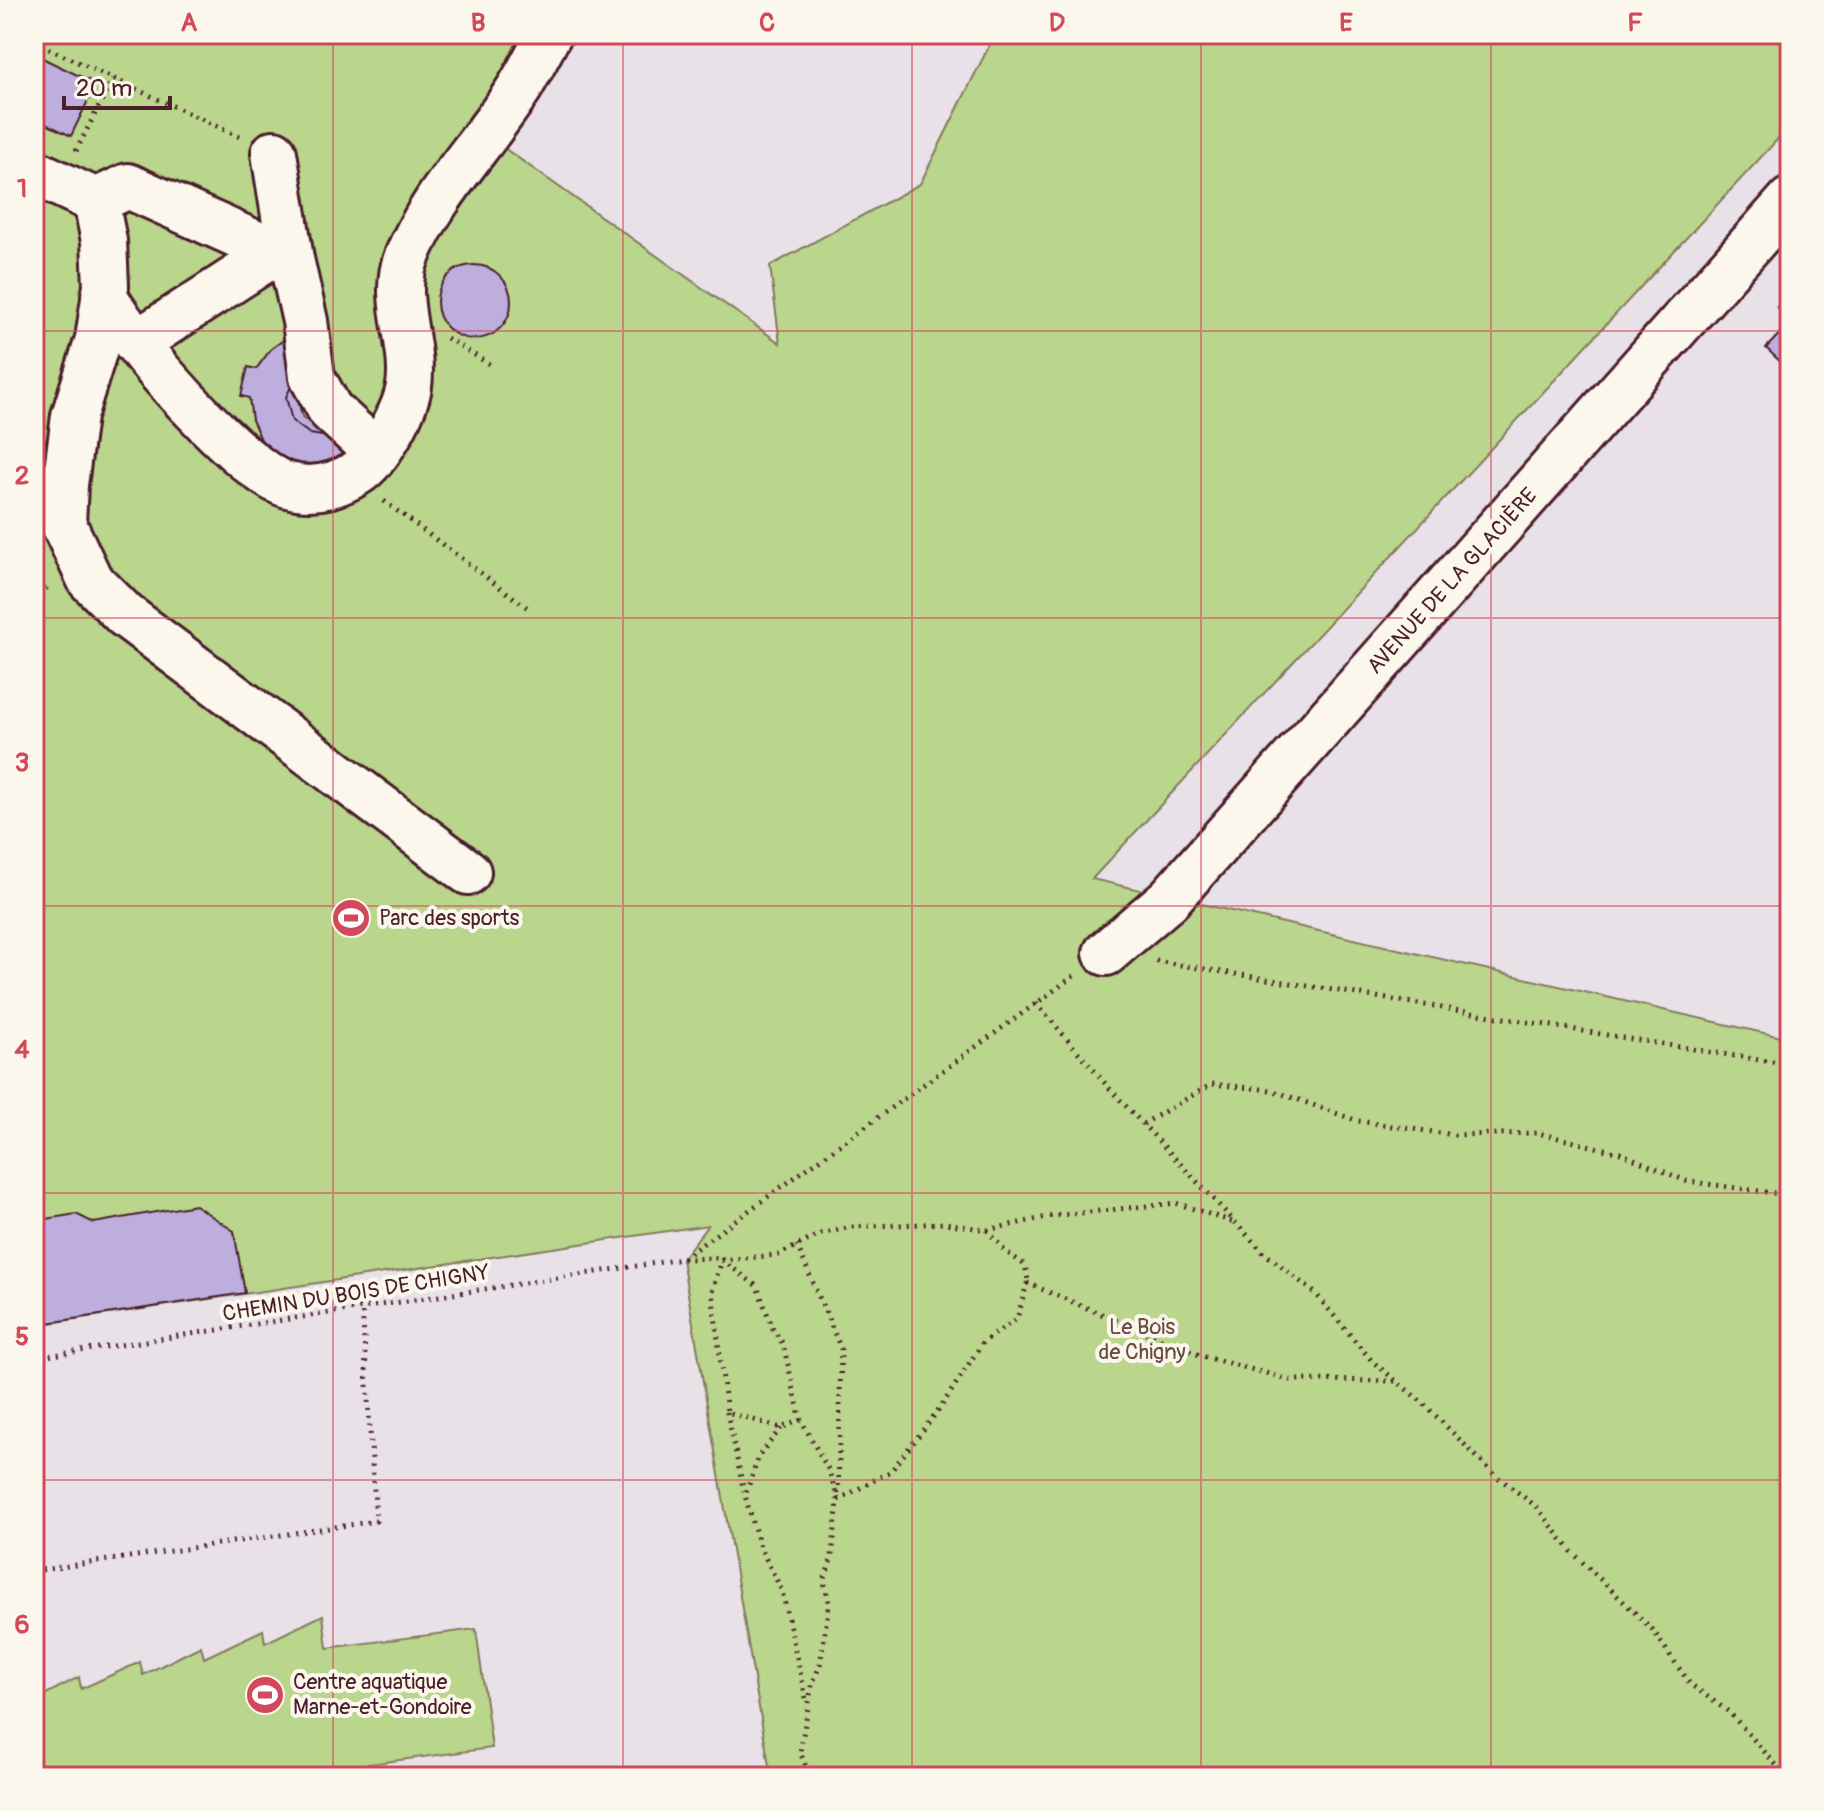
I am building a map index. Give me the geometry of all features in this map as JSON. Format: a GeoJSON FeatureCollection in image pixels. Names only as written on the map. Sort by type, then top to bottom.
{"type":"FeatureCollection","features":[{"type":"Feature","properties":{"kind":"lane"},"geometry":{"type":"LineString","coordinates":[[104,296],[136,343],[244,459],[287,485],[315,489],[343,482],[388,440],[409,386],[402,294],[405,262],[426,219],[520,87],[549,34]]}},
{"type":"Feature","properties":{"kind":"lane"},"geometry":{"type":"LineString","coordinates":[[274,153],[283,256],[305,321],[312,377],[364,465]]}},
{"type":"Feature","properties":{"kind":"lane"},"geometry":{"type":"LineString","coordinates":[[63,186],[128,186],[283,256]]}},
{"type":"Feature","properties":{"kind":"lane"},"geometry":{"type":"LineString","coordinates":[[63,186],[104,241],[104,296],[98,339],[74,416],[63,523],[90,580],[125,615],[468,872]]}},
{"type":"Feature","properties":{"kind":"lane","name":"AVENUE DE LA GLACIÈRE"},"geometry":{"type":"LineString","coordinates":[[1106,953],[1169,899],[1790,200]]}},
{"type":"Feature","properties":{"kind":"lane"},"geometry":{"type":"LineString","coordinates":[[136,343],[283,256]]}},
{"type":"Feature","properties":{"kind":"path"},"geometry":{"type":"LineString","coordinates":[[34,42],[274,153]]}},
{"type":"Feature","properties":{"kind":"path"},"geometry":{"type":"LineString","coordinates":[[63,186],[113,79]]}},
{"type":"Feature","properties":{"kind":"path"},"geometry":{"type":"LineString","coordinates":[[364,465],[529,609]]}},
{"type":"Feature","properties":{"kind":"path"},"geometry":{"type":"LineString","coordinates":[[682,1259],[1106,953],[1790,1065]]}},
{"type":"Feature","properties":{"kind":"path"},"geometry":{"type":"LineString","coordinates":[[1036,1002],[1143,1124],[1263,1252],[1315,1293],[1372,1361],[1423,1403],[1495,1475],[1537,1507],[1572,1552],[1652,1629],[1690,1684],[1729,1712],[1787,1777]]}},
{"type":"Feature","properties":{"kind":"path"},"geometry":{"type":"LineString","coordinates":[[1143,1124],[1212,1084],[1256,1088],[1271,1090],[1358,1121],[1454,1135],[1538,1133],[1620,1153],[1686,1181],[1773,1193],[1790,1191]]}},
{"type":"Feature","properties":{"kind":"path"},"geometry":{"type":"LineString","coordinates":[[838,1500],[891,1471],[941,1407],[983,1342],[1017,1319],[1028,1280],[1025,1265],[1005,1251],[987,1230],[1052,1216],[1176,1203],[1236,1224]]}},
{"type":"Feature","properties":{"kind":"path","name":"CHEMIN DU BOIS DE CHIGNY"},"geometry":{"type":"LineString","coordinates":[[34,1358],[682,1259],[722,1260],[778,1255],[821,1234],[851,1227],[945,1223],[987,1230]]}},
{"type":"Feature","properties":{"kind":"path"},"geometry":{"type":"LineString","coordinates":[[797,1245],[841,1349],[838,1500],[832,1557],[824,1581],[829,1603],[820,1665],[812,1685],[800,1752],[810,1777]]}},
{"type":"Feature","properties":{"kind":"path"},"geometry":{"type":"LineString","coordinates":[[808,1707],[782,1591],[760,1547],[746,1500],[727,1412],[712,1291],[722,1260],[757,1286],[773,1329],[783,1344],[801,1420],[829,1471],[838,1500]]}},
{"type":"Feature","properties":{"kind":"path"},"geometry":{"type":"LineString","coordinates":[[1028,1280],[1202,1356],[1291,1380],[1396,1381]]}},
{"type":"Feature","properties":{"kind":"path"},"geometry":{"type":"LineString","coordinates":[[34,1571],[376,1521],[362,1308]]}},
{"type":"Feature","properties":{"kind":"path"},"geometry":{"type":"LineString","coordinates":[[727,1412],[781,1428]]}},
{"type":"Feature","properties":{"kind":"path"},"geometry":{"type":"LineString","coordinates":[[746,1500],[759,1456],[781,1428],[801,1420]]}},
{"type":"Feature","properties":{"kind":"green space","name":"Le Bois de Chigny"},"geometry":{"type":"Polygon","coordinates":[[[34,34],[549,34],[497,143],[780,343],[770,266],[920,184],[995,34],[1790,34],[1790,126],[1092,879],[1790,1039],[1790,1777],[771,1777],[682,1259],[708,1225],[34,1325],[34,34]]]}},
{"type":"Feature","properties":{"kind":"green space","name":"Centre aquatique Marne-et-Gondoire"},"geometry":{"type":"Polygon","coordinates":[[[323,1615],[327,1648],[476,1629],[492,1748],[346,1767],[347,1777],[34,1777],[34,1700],[79,1677],[81,1689],[140,1662],[143,1675],[201,1646],[204,1658],[263,1630],[265,1643],[323,1615]]]}},
{"type":"Feature","properties":{"kind":"building"},"geometry":{"type":"Polygon","coordinates":[[[34,54],[96,84],[71,136],[34,118],[34,54]]]}},
{"type":"Feature","properties":{"kind":"building"},"geometry":{"type":"Polygon","coordinates":[[[467,265],[481,265],[495,271],[505,281],[511,302],[509,316],[495,333],[481,339],[467,339],[453,333],[443,323],[437,309],[437,295],[443,281],[453,271],[467,265]]]}},
{"type":"Feature","properties":{"kind":"building"},"geometry":{"type":"Polygon","coordinates":[[[1790,293],[1790,319],[1777,307],[1790,293]]]}},
{"type":"Feature","properties":{"kind":"building"},"geometry":{"type":"Polygon","coordinates":[[[1790,323],[1790,371],[1766,348],[1790,323]]]}},
{"type":"Feature","properties":{"kind":"building"},"geometry":{"type":"Polygon","coordinates":[[[289,336],[295,378],[286,397],[292,421],[310,434],[322,436],[337,433],[352,466],[304,472],[283,462],[263,444],[252,420],[249,398],[241,396],[248,367],[256,369],[271,349],[289,336]]]}},
{"type":"Feature","properties":{"kind":"building"},"geometry":{"type":"Polygon","coordinates":[[[295,378],[302,386],[297,397],[303,418],[313,424],[327,425],[337,433],[322,436],[310,434],[292,421],[286,397],[295,378]]]}},
{"type":"Feature","properties":{"kind":"building"},"geometry":{"type":"Polygon","coordinates":[[[34,416],[53,459],[34,468],[34,416]]]}},
{"type":"Feature","properties":{"kind":"building"},"geometry":{"type":"Polygon","coordinates":[[[195,1205],[234,1231],[245,1293],[34,1325],[34,1221],[76,1214],[94,1223],[195,1205]]]}},
{"type":"Feature","properties":{"kind":"place","name":"Parc des sports"},"geometry":{"type":"Point","coordinates":[351,918]}},
{"type":"Feature","properties":{"kind":"place","name":"Centre aquatique Marne-et-Gondoire"},"geometry":{"type":"Point","coordinates":[265,1695]}}]}
